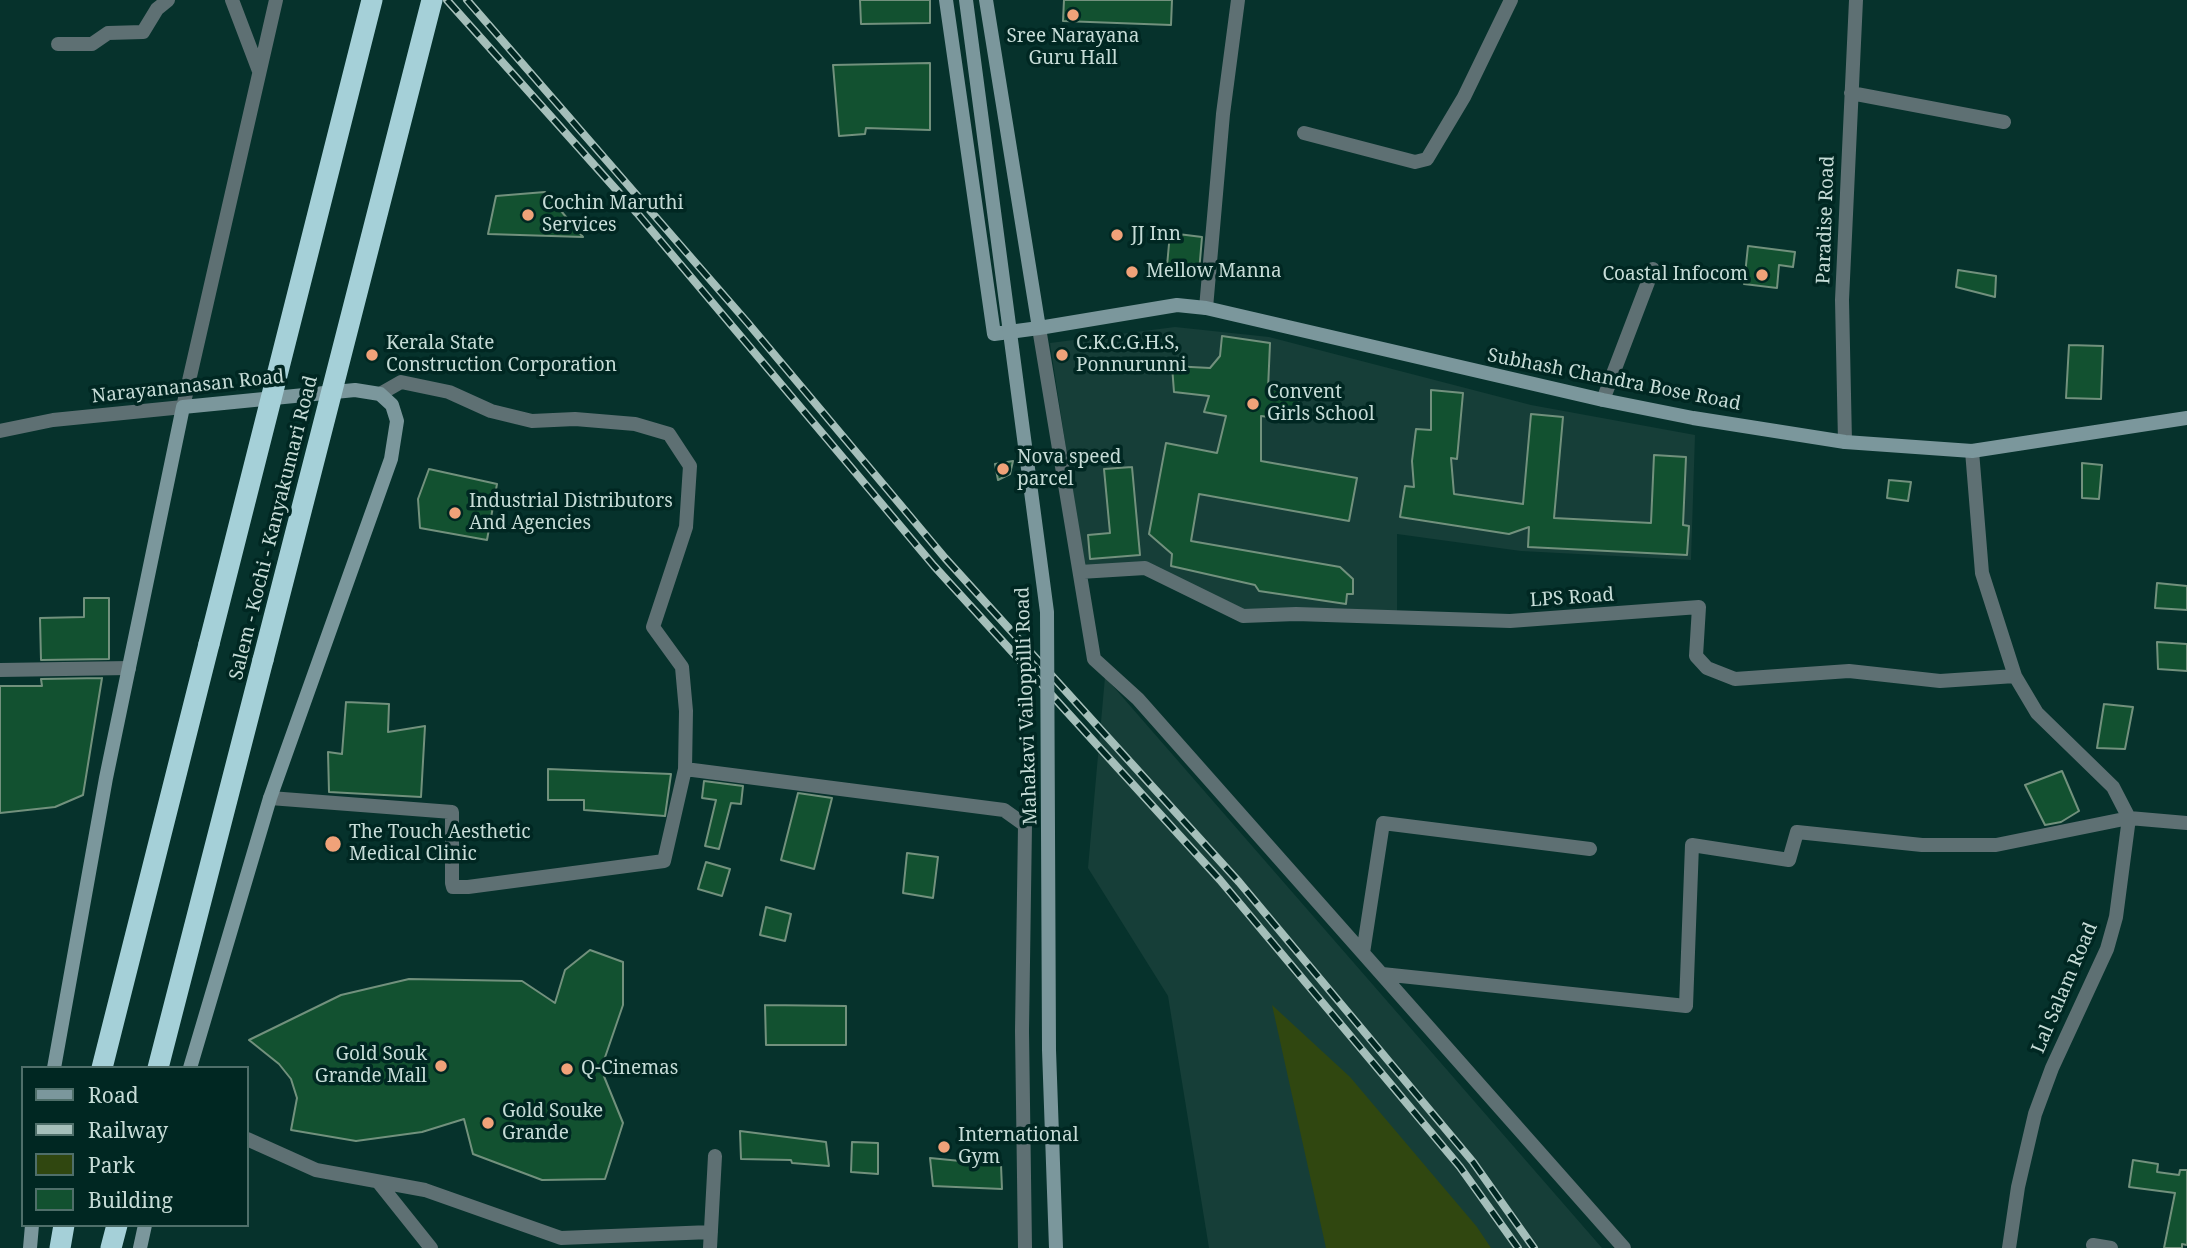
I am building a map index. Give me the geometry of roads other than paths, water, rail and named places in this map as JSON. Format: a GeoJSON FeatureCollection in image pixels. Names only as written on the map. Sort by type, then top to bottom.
{"type":"FeatureCollection","features":[{"type":"Feature","properties":{"kind":"highway","name":"Salem - Kochi - Kanyakumari Road"},"geometry":{"type":"LineString","coordinates":[[103,1066],[372,0]]}},
{"type":"Feature","properties":{"kind":"highway","name":"Salem - Kochi - Kanyakumari Road"},"geometry":{"type":"LineString","coordinates":[[159,1066],[432,0]]}},
{"type":"Feature","properties":{"kind":"highway"},"geometry":{"type":"LineString","coordinates":[[60,1248],[64,1227]]}},
{"type":"Feature","properties":{"kind":"highway"},"geometry":{"type":"LineString","coordinates":[[111,1248],[116,1227]]}},
{"type":"Feature","properties":{"kind":"main road","name":"Subhash Chandra Bose Road"},"geometry":{"type":"LineString","coordinates":[[946,0],[994,334],[1177,305],[1206,308],[1603,400],[1693,418],[1846,442],[1972,451],[2187,418]]}},
{"type":"Feature","properties":{"kind":"main road","name":"Mahakavi Vailoppilli Road"},"geometry":{"type":"LineString","coordinates":[[966,0],[1047,612],[1049,1051],[1056,1248]]}},
{"type":"Feature","properties":{"kind":"main road"},"geometry":{"type":"LineString","coordinates":[[986,0],[1039,328]]}},
{"type":"Feature","properties":{"kind":"main road","name":"Narayananasan Road"},"geometry":{"type":"LineString","coordinates":[[183,407],[355,390],[380,394]]}},
{"type":"Feature","properties":{"kind":"main road"},"geometry":{"type":"LineString","coordinates":[[191,1066],[270,798],[391,459],[397,421],[392,405],[380,394]]}},
{"type":"Feature","properties":{"kind":"main road"},"geometry":{"type":"LineString","coordinates":[[54,1066],[129,668],[183,407]]}},
{"type":"Feature","properties":{"kind":"main road"},"geometry":{"type":"LineString","coordinates":[[30,1248],[33,1227]]}},
{"type":"Feature","properties":{"kind":"main road"},"geometry":{"type":"LineString","coordinates":[[139,1248],[144,1227]]}},
{"type":"Feature","properties":{"kind":"street"},"geometry":{"type":"LineString","coordinates":[[58,44],[92,44],[108,33],[143,32],[158,9],[168,0]]}},
{"type":"Feature","properties":{"kind":"street"},"geometry":{"type":"LineString","coordinates":[[232,0],[259,72]]}},
{"type":"Feature","properties":{"kind":"street"},"geometry":{"type":"LineString","coordinates":[[183,407],[276,0]]}},
{"type":"Feature","properties":{"kind":"street"},"geometry":{"type":"LineString","coordinates":[[1206,308],[1223,114],[1238,0]]}},
{"type":"Feature","properties":{"kind":"street"},"geometry":{"type":"LineString","coordinates":[[1304,133],[1416,162],[1427,159],[1464,97],[1511,0]]}},
{"type":"Feature","properties":{"kind":"street","name":"Paradise Road"},"geometry":{"type":"LineString","coordinates":[[1846,442],[1842,300],[1856,0]]}},
{"type":"Feature","properties":{"kind":"street"},"geometry":{"type":"LineString","coordinates":[[1851,93],[2004,122]]}},
{"type":"Feature","properties":{"kind":"street"},"geometry":{"type":"LineString","coordinates":[[1603,400],[1653,269]]}},
{"type":"Feature","properties":{"kind":"street"},"geometry":{"type":"LineString","coordinates":[[1039,328],[1094,659],[1138,699],[1624,1248]]}},
{"type":"Feature","properties":{"kind":"street"},"geometry":{"type":"LineString","coordinates":[[270,798],[452,811],[453,887],[664,861],[685,769],[686,711],[682,667],[653,627],[686,527],[690,466],[669,434],[635,424],[575,419],[531,421],[491,411],[449,392],[401,382],[380,394]]}},
{"type":"Feature","properties":{"kind":"street","name":"Narayananasan Road"},"geometry":{"type":"LineString","coordinates":[[0,431],[53,420],[183,407]]}},
{"type":"Feature","properties":{"kind":"street"},"geometry":{"type":"LineString","coordinates":[[1972,451],[1982,573],[2015,676],[2037,713],[2113,787],[2129,818]]}},
{"type":"Feature","properties":{"kind":"street","name":"LPS Road"},"geometry":{"type":"LineString","coordinates":[[1080,572],[1144,568],[1243,616],[1296,614],[1510,621],[1699,607],[1696,656],[1707,668],[1735,679],[1849,671],[1940,681],[2015,676]]}},
{"type":"Feature","properties":{"kind":"street"},"geometry":{"type":"LineString","coordinates":[[0,671],[129,668]]}},
{"type":"Feature","properties":{"kind":"street"},"geometry":{"type":"LineString","coordinates":[[685,769],[1004,810],[1025,825],[1022,1031],[1025,1248]]}},
{"type":"Feature","properties":{"kind":"street"},"geometry":{"type":"LineString","coordinates":[[1381,974],[1686,1006],[1692,845],[1789,860],[1797,832],[1922,845],[1996,845],[2129,818],[2187,823]]}},
{"type":"Feature","properties":{"kind":"street","name":"Lal Salam Road"},"geometry":{"type":"LineString","coordinates":[[2009,1248],[2018,1187],[2035,1114],[2052,1068],[2107,949],[2116,917],[2129,818]]}},
{"type":"Feature","properties":{"kind":"street"},"geometry":{"type":"LineString","coordinates":[[1363,953],[1383,823],[1590,849]]}},
{"type":"Feature","properties":{"kind":"street"},"geometry":{"type":"LineString","coordinates":[[248,1139],[316,1170],[425,1190],[561,1238],[711,1232]]}},
{"type":"Feature","properties":{"kind":"street"},"geometry":{"type":"LineString","coordinates":[[710,1248],[715,1156]]}},
{"type":"Feature","properties":{"kind":"street"},"geometry":{"type":"LineString","coordinates":[[379,1182],[431,1248]]}},
{"type":"Feature","properties":{"kind":"street"},"geometry":{"type":"LineString","coordinates":[[2093,1245],[2110,1248]]}},
{"type":"Feature","properties":{"kind":"railway"},"geometry":{"type":"LineString","coordinates":[[447,0],[637,213],[934,566],[1220,880],[1460,1167],[1518,1248]]}},
{"type":"Feature","properties":{"kind":"railway"},"geometry":{"type":"LineString","coordinates":[[467,0],[747,322],[945,558],[1239,882],[1473,1162],[1534,1248]]}},
{"type":"Feature","properties":{"kind":"place","name":"Sree Narayana Guru Hall"},"geometry":{"type":"Point","coordinates":[1073,15]}},
{"type":"Feature","properties":{"kind":"place","name":"Cochin Maruthi Services"},"geometry":{"type":"Point","coordinates":[528,215]}},
{"type":"Feature","properties":{"kind":"place","name":"JJ Inn"},"geometry":{"type":"Point","coordinates":[1117,235]}},
{"type":"Feature","properties":{"kind":"place","name":"Mellow Manna"},"geometry":{"type":"Point","coordinates":[1132,272]}},
{"type":"Feature","properties":{"kind":"place","name":"Coastal Infocom"},"geometry":{"type":"Point","coordinates":[1762,275]}},
{"type":"Feature","properties":{"kind":"place","name":"Kerala State Construction Corporation"},"geometry":{"type":"Point","coordinates":[372,355]}},
{"type":"Feature","properties":{"kind":"place","name":"C.K.C.G.H.S, Ponnurunni"},"geometry":{"type":"Point","coordinates":[1062,355]}},
{"type":"Feature","properties":{"kind":"place","name":"Convent Girls School"},"geometry":{"type":"Point","coordinates":[1253,404]}},
{"type":"Feature","properties":{"kind":"place","name":"Nova speed parcel"},"geometry":{"type":"Point","coordinates":[1003,469]}},
{"type":"Feature","properties":{"kind":"place","name":"Industrial Distributors And Agencies"},"geometry":{"type":"Point","coordinates":[455,513]}},
{"type":"Feature","properties":{"kind":"place","name":"The Touch Aesthetic Medical Clinic"},"geometry":{"type":"Point","coordinates":[333,844]}},
{"type":"Feature","properties":{"kind":"place","name":"Gold Souk Grande Mall"},"geometry":{"type":"Point","coordinates":[441,1066]}},
{"type":"Feature","properties":{"kind":"place","name":"Q-Cinemas"},"geometry":{"type":"Point","coordinates":[567,1069]}},
{"type":"Feature","properties":{"kind":"place","name":"Gold Souke Grande"},"geometry":{"type":"Point","coordinates":[488,1123]}},
{"type":"Feature","properties":{"kind":"place","name":"International Gym"},"geometry":{"type":"Point","coordinates":[944,1147]}}]}
